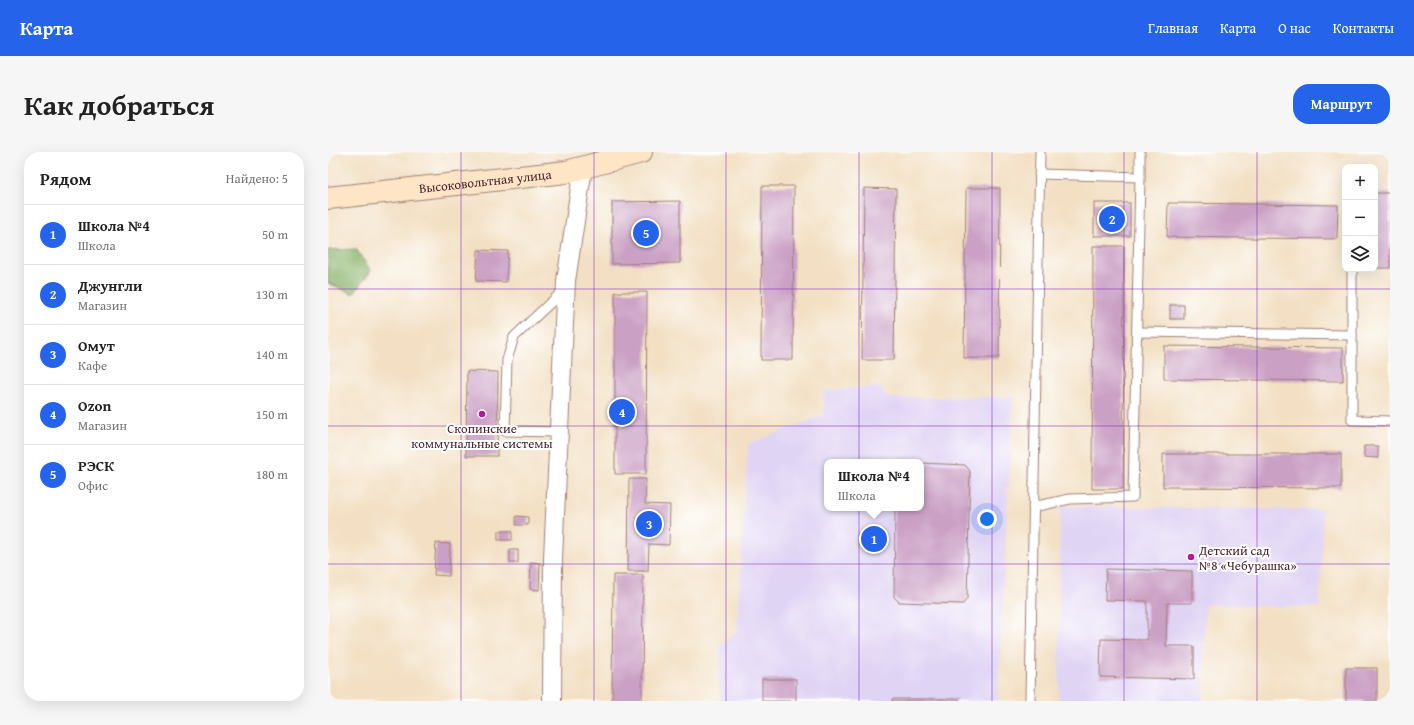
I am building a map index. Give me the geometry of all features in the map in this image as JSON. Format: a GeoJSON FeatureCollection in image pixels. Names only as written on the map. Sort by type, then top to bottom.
{"type":"FeatureCollection","features":[{"type":"Feature","properties":{"kind":"main road","name":"Высоковольтная улица"},"geometry":{"type":"LineString","coordinates":[[328,198],[566,172],[593,161],[641,152]]}},
{"type":"Feature","properties":{"kind":"street"},"geometry":{"type":"LineString","coordinates":[[552,701],[553,558],[566,288],[593,161]]}},
{"type":"Feature","properties":{"kind":"lane"},"geometry":{"type":"LineString","coordinates":[[1030,701],[1040,152]]}},
{"type":"Feature","properties":{"kind":"lane"},"geometry":{"type":"LineString","coordinates":[[1033,507],[1070,500],[1133,497],[1140,152]]}},
{"type":"Feature","properties":{"kind":"lane"},"geometry":{"type":"LineString","coordinates":[[1039,174],[1140,177]]}},
{"type":"Feature","properties":{"kind":"lane"},"geometry":{"type":"LineString","coordinates":[[1352,272],[1352,420],[1390,421]]}},
{"type":"Feature","properties":{"kind":"lane"},"geometry":{"type":"LineString","coordinates":[[559,432],[505,431],[507,360],[514,337],[566,288]]}},
{"type":"Feature","properties":{"kind":"lane"},"geometry":{"type":"LineString","coordinates":[[1137,332],[1352,335]]}},
{"type":"Feature","properties":{"kind":"shaded area"},"geometry":{"type":"Polygon","coordinates":[[[881,387],[888,398],[1013,397],[998,701],[720,701],[719,647],[737,632],[748,444],[824,415],[824,391],[881,387]]]}},
{"type":"Feature","properties":{"kind":"shaded area","name":"Детский сад №8 «Чебурашка»"},"geometry":{"type":"Polygon","coordinates":[[[1060,506],[1323,510],[1320,607],[1205,605],[1203,701],[1059,701],[1060,506]]]}},
{"type":"Feature","properties":{"kind":"green space"},"geometry":{"type":"Polygon","coordinates":[[[356,249],[371,271],[353,294],[328,283],[328,250],[356,249]]]}},
{"type":"Feature","properties":{"kind":"building"},"geometry":{"type":"Polygon","coordinates":[[[762,186],[794,186],[793,360],[761,360],[762,186]]]}},
{"type":"Feature","properties":{"kind":"building"},"geometry":{"type":"Polygon","coordinates":[[[864,188],[896,189],[894,360],[862,360],[864,188]]]}},
{"type":"Feature","properties":{"kind":"building"},"geometry":{"type":"Polygon","coordinates":[[[966,188],[1000,188],[999,358],[964,358],[966,188]]]}},
{"type":"Feature","properties":{"kind":"building"},"geometry":{"type":"Polygon","coordinates":[[[1378,193],[1390,193],[1390,268],[1378,268],[1378,193]]]}},
{"type":"Feature","properties":{"kind":"building"},"geometry":{"type":"Polygon","coordinates":[[[680,201],[680,263],[612,264],[612,202],[680,201]]]}},
{"type":"Feature","properties":{"kind":"building"},"geometry":{"type":"Polygon","coordinates":[[[1094,203],[1130,203],[1130,236],[1094,236],[1094,203]]]}},
{"type":"Feature","properties":{"kind":"building"},"geometry":{"type":"Polygon","coordinates":[[[1168,203],[1338,205],[1337,239],[1167,237],[1168,203]]]}},
{"type":"Feature","properties":{"kind":"building"},"geometry":{"type":"Polygon","coordinates":[[[1093,246],[1124,246],[1123,489],[1092,489],[1093,246]]]}},
{"type":"Feature","properties":{"kind":"building"},"geometry":{"type":"Polygon","coordinates":[[[478,250],[508,251],[506,282],[476,281],[478,250]]]}},
{"type":"Feature","properties":{"kind":"building"},"geometry":{"type":"Polygon","coordinates":[[[615,292],[647,292],[646,474],[615,474],[615,292]]]}},
{"type":"Feature","properties":{"kind":"building"},"geometry":{"type":"Polygon","coordinates":[[[1170,305],[1184,305],[1184,319],[1170,319],[1170,305]]]}},
{"type":"Feature","properties":{"kind":"building"},"geometry":{"type":"Polygon","coordinates":[[[1164,346],[1343,348],[1343,381],[1164,379],[1164,346]]]}},
{"type":"Feature","properties":{"kind":"building","name":"Скопинские коммунальные системы"},"geometry":{"type":"Polygon","coordinates":[[[467,371],[498,372],[497,456],[466,456],[467,371]]]}},
{"type":"Feature","properties":{"kind":"building"},"geometry":{"type":"Polygon","coordinates":[[[1364,446],[1378,446],[1378,458],[1364,457],[1364,446]]]}},
{"type":"Feature","properties":{"kind":"building"},"geometry":{"type":"Polygon","coordinates":[[[1163,454],[1341,454],[1341,488],[1163,487],[1163,454]]]}},
{"type":"Feature","properties":{"kind":"building"},"geometry":{"type":"Polygon","coordinates":[[[924,463],[965,465],[970,471],[967,599],[963,604],[899,602],[894,597],[895,511],[924,511],[924,463]]]}},
{"type":"Feature","properties":{"kind":"building"},"geometry":{"type":"Polygon","coordinates":[[[629,479],[646,479],[645,504],[670,505],[669,545],[649,544],[648,571],[628,571],[629,479]]]}},
{"type":"Feature","properties":{"kind":"building"},"geometry":{"type":"Polygon","coordinates":[[[516,516],[528,517],[528,525],[516,525],[516,516]]]}},
{"type":"Feature","properties":{"kind":"building"},"geometry":{"type":"Polygon","coordinates":[[[498,531],[512,531],[512,540],[498,540],[498,531]]]}},
{"type":"Feature","properties":{"kind":"building"},"geometry":{"type":"Polygon","coordinates":[[[436,543],[450,544],[449,576],[434,575],[436,543]]]}},
{"type":"Feature","properties":{"kind":"building"},"geometry":{"type":"Polygon","coordinates":[[[510,550],[518,550],[518,563],[510,563],[510,550]]]}},
{"type":"Feature","properties":{"kind":"building"},"geometry":{"type":"Polygon","coordinates":[[[531,562],[540,563],[539,590],[530,589],[531,562]]]}},
{"type":"Feature","properties":{"kind":"building"},"geometry":{"type":"Polygon","coordinates":[[[1106,569],[1192,571],[1192,603],[1167,603],[1166,646],[1194,646],[1194,679],[1100,677],[1101,639],[1147,640],[1147,601],[1105,600],[1106,569]]]}},
{"type":"Feature","properties":{"kind":"building"},"geometry":{"type":"Polygon","coordinates":[[[613,575],[643,575],[642,701],[612,701],[613,575]]]}},
{"type":"Feature","properties":{"kind":"building"},"geometry":{"type":"Polygon","coordinates":[[[1346,668],[1377,668],[1377,701],[1346,701],[1346,668]]]}},
{"type":"Feature","properties":{"kind":"building"},"geometry":{"type":"Polygon","coordinates":[[[762,679],[796,679],[796,701],[762,701],[762,679]]]}},
{"type":"Feature","properties":{"kind":"building"},"geometry":{"type":"Polygon","coordinates":[[[892,699],[959,699],[959,701],[892,701],[892,699]]]}},
{"type":"Feature","properties":{"kind":"place","name":"Джунгли"},"geometry":{"type":"Point","coordinates":[1112,219]}},
{"type":"Feature","properties":{"kind":"place","name":"РЭСК"},"geometry":{"type":"Point","coordinates":[646,233]}},
{"type":"Feature","properties":{"kind":"place","name":"Ozon"},"geometry":{"type":"Point","coordinates":[622,412]}},
{"type":"Feature","properties":{"kind":"place","name":"Скопинские коммунальные системы"},"geometry":{"type":"Point","coordinates":[482,414]}},
{"type":"Feature","properties":{"kind":"place","name":"Омут"},"geometry":{"type":"Point","coordinates":[649,524]}},
{"type":"Feature","properties":{"kind":"place","name":"Школа №4"},"geometry":{"type":"Point","coordinates":[874,539]}},
{"type":"Feature","properties":{"kind":"place","name":"Детский сад №8 «Чебурашка»"},"geometry":{"type":"Point","coordinates":[1191,557]}}]}
